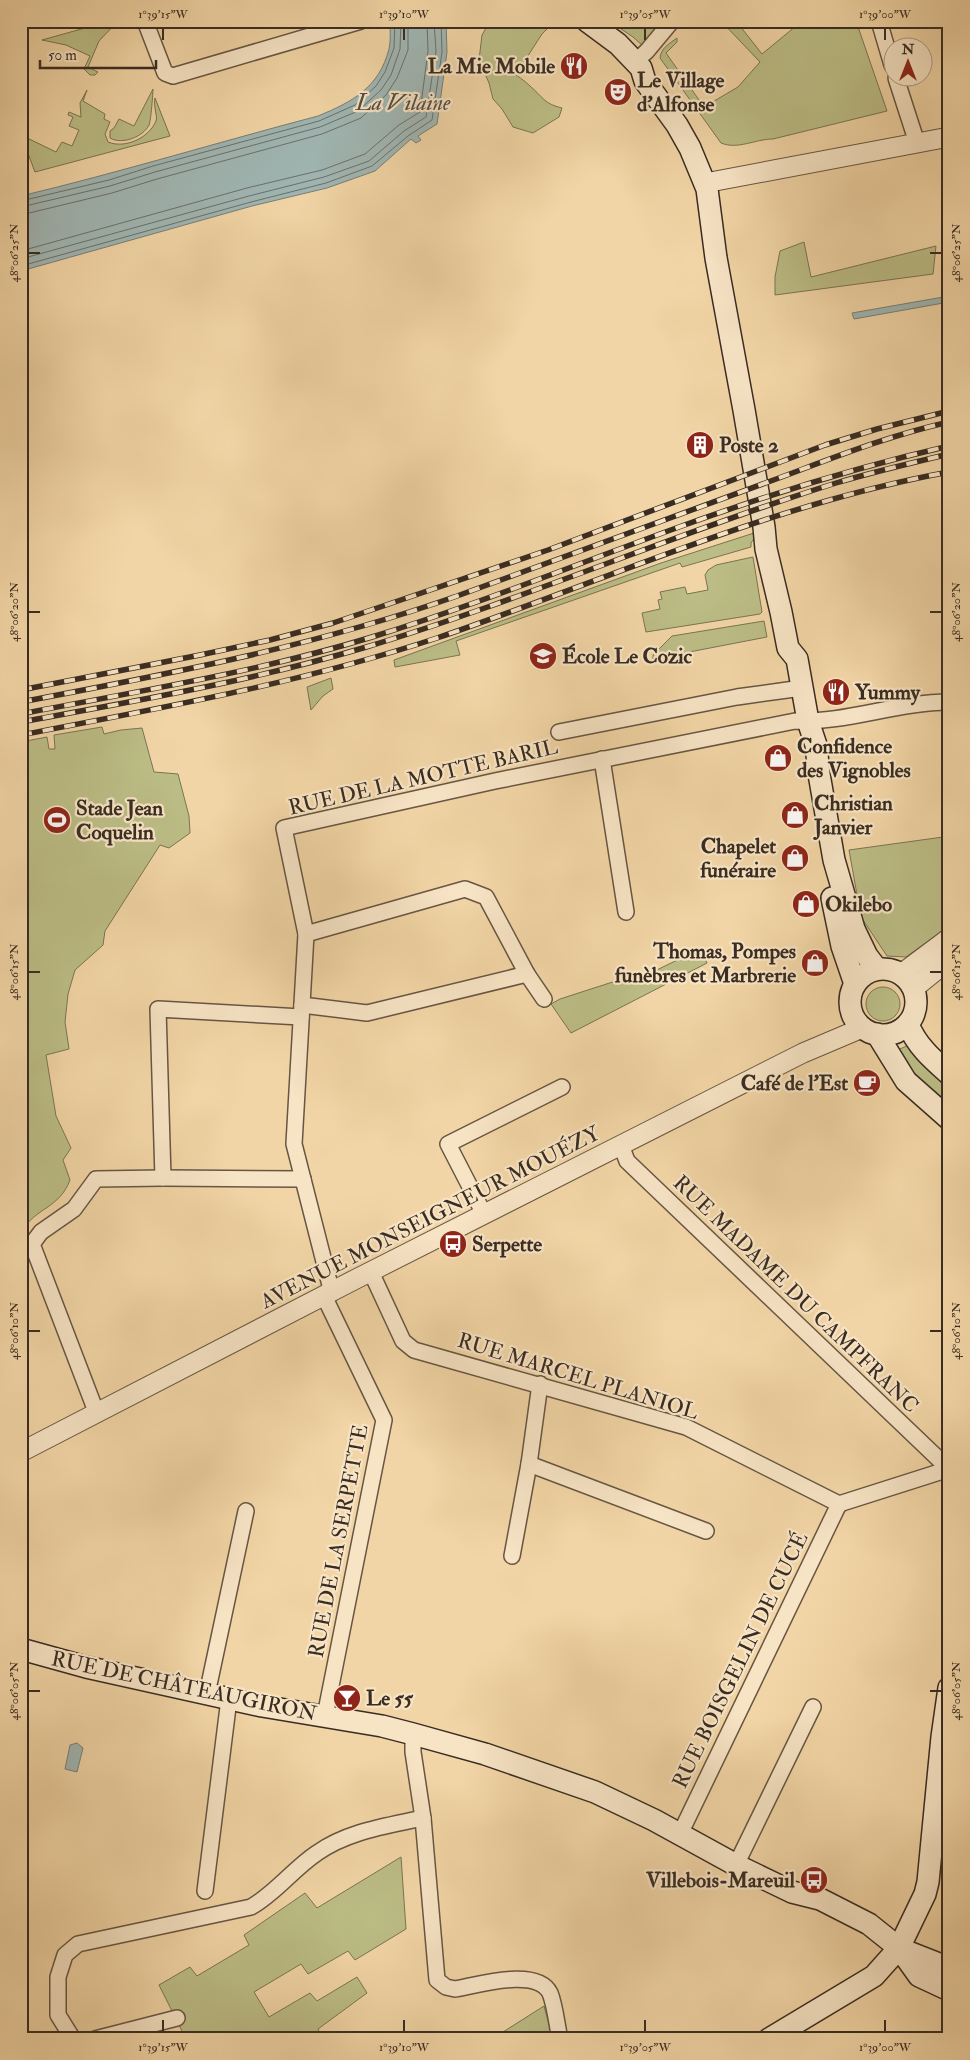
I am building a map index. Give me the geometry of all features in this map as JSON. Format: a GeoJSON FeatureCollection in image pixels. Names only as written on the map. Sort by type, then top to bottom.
{"type":"FeatureCollection","features":[{"type":"Feature","properties":{"kind":"main road"},"geometry":{"type":"LineString","coordinates":[[572,21],[597,39],[645,81],[677,125],[690,148],[705,183],[766,549],[788,648],[786,661],[796,689],[802,721],[804,748],[840,938],[855,984]]}},
{"type":"Feature","properties":{"kind":"main road"},"geometry":{"type":"LineString","coordinates":[[587,21],[618,44],[641,68],[645,81]]}},
{"type":"Feature","properties":{"kind":"main road"},"geometry":{"type":"LineString","coordinates":[[802,721],[816,745],[818,774],[832,854],[839,878],[860,943],[877,969]]}},
{"type":"Feature","properties":{"kind":"main road"},"geometry":{"type":"LineString","coordinates":[[870,1031],[894,1033],[908,1024],[915,1010],[916,1001],[907,981],[894,970],[877,969],[868,972],[855,984],[850,1002],[851,1012],[870,1031],[906,1081],[949,1119]]}},
{"type":"Feature","properties":{"kind":"main road"},"geometry":{"type":"LineString","coordinates":[[908,1024],[922,1049],[949,1074]]}},
{"type":"Feature","properties":{"kind":"main road","name":"RUE DE CHÂTEAUGIRON"},"geometry":{"type":"LineString","coordinates":[[21,1649],[86,1667],[229,1699],[413,1734],[486,1754],[595,1792],[792,1892],[810,1907],[862,1937],[899,1948],[949,1968]]}},
{"type":"Feature","properties":{"kind":"main road"},"geometry":{"type":"LineString","coordinates":[[769,2039],[869,1979],[899,1948],[928,1882],[942,1737],[949,1688]]}},
{"type":"Feature","properties":{"kind":"main road"},"geometry":{"type":"LineString","coordinates":[[899,1948],[920,1976],[949,1990]]}},
{"type":"Feature","properties":{"kind":"street"},"geometry":{"type":"LineString","coordinates":[[145,21],[165,73],[172,76],[361,21]]}},
{"type":"Feature","properties":{"kind":"street"},"geometry":{"type":"LineString","coordinates":[[635,62],[672,21]]}},
{"type":"Feature","properties":{"kind":"street"},"geometry":{"type":"LineString","coordinates":[[880,21],[885,38]]}},
{"type":"Feature","properties":{"kind":"street"},"geometry":{"type":"LineString","coordinates":[[899,88],[917,143]]}},
{"type":"Feature","properties":{"kind":"street"},"geometry":{"type":"LineString","coordinates":[[705,183],[949,137]]}},
{"type":"Feature","properties":{"kind":"street"},"geometry":{"type":"LineString","coordinates":[[559,732],[737,698],[796,689]]}},
{"type":"Feature","properties":{"kind":"street","name":"RUE DE LA MOTTE BARIL"},"geometry":{"type":"LineString","coordinates":[[328,1295],[294,1144],[306,934],[284,828],[602,759],[802,721],[912,704],[949,702]]}},
{"type":"Feature","properties":{"kind":"street"},"geometry":{"type":"LineString","coordinates":[[602,759],[626,912]]}},
{"type":"Feature","properties":{"kind":"street"},"geometry":{"type":"LineString","coordinates":[[306,934],[465,889],[486,896],[527,974],[544,998]]}},
{"type":"Feature","properties":{"kind":"street"},"geometry":{"type":"LineString","coordinates":[[907,981],[949,938]]}},
{"type":"Feature","properties":{"kind":"street"},"geometry":{"type":"LineString","coordinates":[[907,981],[949,960]]}},
{"type":"Feature","properties":{"kind":"street"},"geometry":{"type":"LineString","coordinates":[[163,1178],[158,1009],[367,1013],[527,974]]}},
{"type":"Feature","properties":{"kind":"street","name":"AVENUE MONSEIGNEUR MOUÉZY"},"geometry":{"type":"LineString","coordinates":[[21,1452],[370,1272],[803,1053],[870,1031]]}},
{"type":"Feature","properties":{"kind":"street"},"geometry":{"type":"LineString","coordinates":[[484,1214],[448,1144],[562,1087]]}},
{"type":"Feature","properties":{"kind":"street","name":"RUE MADAME DU CAMPFRANC"},"geometry":{"type":"LineString","coordinates":[[621,1145],[627,1161],[949,1469]]}},
{"type":"Feature","properties":{"kind":"street"},"geometry":{"type":"LineString","coordinates":[[97,1414],[32,1244],[41,1232],[74,1210],[96,1180],[163,1178],[303,1179]]}},
{"type":"Feature","properties":{"kind":"street","name":"RUE MARCEL PLANIOL"},"geometry":{"type":"LineString","coordinates":[[370,1272],[404,1341],[414,1350],[540,1384],[686,1427],[839,1504]]}},
{"type":"Feature","properties":{"kind":"street","name":"RUE DE LA SERPETTE"},"geometry":{"type":"LineString","coordinates":[[325,1716],[384,1420],[328,1295]]}},
{"type":"Feature","properties":{"kind":"street"},"geometry":{"type":"LineString","coordinates":[[512,1556],[529,1464],[540,1384]]}},
{"type":"Feature","properties":{"kind":"street"},"geometry":{"type":"LineString","coordinates":[[529,1464],[706,1531]]}},
{"type":"Feature","properties":{"kind":"street"},"geometry":{"type":"LineString","coordinates":[[839,1504],[949,1469]]}},
{"type":"Feature","properties":{"kind":"street","name":"RUE BOISGELIN DE CUCÉ"},"geometry":{"type":"LineString","coordinates":[[680,1834],[839,1504]]}},
{"type":"Feature","properties":{"kind":"street"},"geometry":{"type":"LineString","coordinates":[[206,1694],[246,1511]]}},
{"type":"Feature","properties":{"kind":"street"},"geometry":{"type":"LineString","coordinates":[[205,1890],[229,1699]]}},
{"type":"Feature","properties":{"kind":"street"},"geometry":{"type":"LineString","coordinates":[[736,1865],[813,1707]]}},
{"type":"Feature","properties":{"kind":"street"},"geometry":{"type":"LineString","coordinates":[[413,1734],[413,1752],[423,1818],[437,1980],[446,1987],[455,1989],[512,1979],[526,1979],[542,1984],[550,1994],[560,2039]]}},
{"type":"Feature","properties":{"kind":"street"},"geometry":{"type":"LineString","coordinates":[[74,2039],[58,2015],[58,1978],[65,1955],[78,1944],[251,1907],[263,1900],[318,1852],[361,1832],[423,1818]]}},
{"type":"Feature","properties":{"kind":"street"},"geometry":{"type":"LineString","coordinates":[[96,2039],[177,2018]]}},
{"type":"Feature","properties":{"kind":"green space"},"geometry":{"type":"Polygon","coordinates":[[[110,21],[118,21],[99,41],[88,67],[98,72],[95,75],[90,75],[84,69],[90,56],[66,45],[42,40],[110,21]]]}},
{"type":"Feature","properties":{"kind":"green space"},"geometry":{"type":"Polygon","coordinates":[[[490,21],[545,21],[551,25],[542,34],[522,65],[511,71],[547,102],[562,108],[559,117],[533,133],[513,127],[502,109],[493,99],[489,83],[479,60],[482,35],[490,21]]]}},
{"type":"Feature","properties":{"kind":"green space"},"geometry":{"type":"Polygon","coordinates":[[[609,21],[661,21],[642,45],[609,21]]]}},
{"type":"Feature","properties":{"kind":"green space"},"geometry":{"type":"Polygon","coordinates":[[[721,21],[736,21],[762,54],[802,21],[856,21],[887,111],[773,139],[740,145],[721,143],[660,58],[668,44],[677,38],[677,42],[666,53],[704,107],[738,87],[760,62],[721,21]]]}},
{"type":"Feature","properties":{"kind":"green space"},"geometry":{"type":"Polygon","coordinates":[[[153,89],[150,122],[146,129],[132,139],[120,141],[110,138],[110,131],[119,119],[134,126],[153,89]]]}},
{"type":"Feature","properties":{"kind":"green space"},"geometry":{"type":"Polygon","coordinates":[[[87,90],[83,101],[105,114],[104,119],[110,122],[105,134],[108,142],[115,144],[129,143],[148,132],[156,121],[155,98],[170,136],[35,172],[21,135],[56,152],[62,142],[72,146],[79,130],[69,126],[73,117],[68,115],[69,112],[81,117],[80,103],[87,90]]]}},
{"type":"Feature","properties":{"kind":"green space"},"geometry":{"type":"Polygon","coordinates":[[[804,242],[811,277],[936,246],[933,274],[775,295],[775,277],[780,251],[804,242]]]}},
{"type":"Feature","properties":{"kind":"green space"},"geometry":{"type":"Polygon","coordinates":[[[754,533],[755,537],[751,547],[682,567],[680,563],[456,641],[460,655],[395,667],[394,660],[661,563],[754,533]]]}},
{"type":"Feature","properties":{"kind":"green space"},"geometry":{"type":"Polygon","coordinates":[[[753,557],[762,612],[760,614],[646,632],[642,613],[660,609],[658,600],[662,599],[660,592],[685,587],[687,594],[708,590],[705,575],[708,570],[716,565],[753,557]]]}},
{"type":"Feature","properties":{"kind":"green space"},"geometry":{"type":"Polygon","coordinates":[[[764,621],[767,637],[653,659],[653,655],[672,636],[764,621]]]}},
{"type":"Feature","properties":{"kind":"green space"},"geometry":{"type":"Polygon","coordinates":[[[331,678],[333,689],[323,696],[311,710],[307,687],[331,678]]]}},
{"type":"Feature","properties":{"kind":"green space"},"geometry":{"type":"Polygon","coordinates":[[[102,727],[104,734],[142,728],[154,772],[178,774],[189,816],[190,833],[169,848],[160,845],[105,931],[103,945],[75,970],[68,994],[65,1022],[69,1049],[46,1055],[56,1116],[71,1148],[63,1160],[70,1180],[60,1197],[33,1217],[21,1232],[21,742],[47,737],[49,749],[55,749],[54,735],[102,727]]]}},
{"type":"Feature","properties":{"kind":"green space"},"geometry":{"type":"Polygon","coordinates":[[[943,837],[949,842],[949,926],[906,957],[887,956],[861,917],[849,850],[943,837]]]}},
{"type":"Feature","properties":{"kind":"green space"},"geometry":{"type":"Polygon","coordinates":[[[700,949],[707,963],[571,1033],[551,1004],[560,999],[625,978],[628,984],[700,949]]]}},
{"type":"Feature","properties":{"kind":"green space"},"geometry":{"type":"Polygon","coordinates":[[[883,987],[890,988],[895,992],[899,997],[899,1011],[895,1016],[890,1020],[883,1021],[876,1020],[871,1016],[867,1011],[866,1004],[867,997],[871,992],[876,988],[883,987]]]}},
{"type":"Feature","properties":{"kind":"green space"},"geometry":{"type":"Polygon","coordinates":[[[909,1045],[949,1086],[949,1108],[912,1079],[893,1052],[909,1045]]]}},
{"type":"Feature","properties":{"kind":"green space"},"geometry":{"type":"Polygon","coordinates":[[[401,1857],[406,1929],[355,1960],[348,1951],[308,1974],[301,1964],[254,1992],[269,2017],[310,1993],[317,2001],[357,1977],[367,1993],[318,2029],[323,2039],[186,2039],[159,1985],[190,1967],[197,1976],[249,1945],[244,1935],[305,1893],[317,1908],[401,1857]]]}},
{"type":"Feature","properties":{"kind":"green space"},"geometry":{"type":"Polygon","coordinates":[[[544,2006],[553,2039],[492,2039],[544,2006]]]}},
{"type":"Feature","properties":{"kind":"water","name":"La Vilaine"},"geometry":{"type":"Polygon","coordinates":[[[390,21],[446,21],[447,52],[437,124],[418,136],[421,140],[416,143],[411,139],[375,171],[327,188],[252,206],[21,271],[21,196],[318,116],[330,111],[353,99],[371,84],[378,74],[389,49],[390,21]]]}},
{"type":"Feature","properties":{"kind":"water"},"geometry":{"type":"Polygon","coordinates":[[[949,296],[949,302],[854,319],[852,313],[949,296]]]}},
{"type":"Feature","properties":{"kind":"water"},"geometry":{"type":"Polygon","coordinates":[[[77,1743],[83,1748],[77,1772],[65,1769],[70,1745],[77,1743]]]}},
{"type":"Feature","properties":{"kind":"railway"},"geometry":{"type":"LineString","coordinates":[[21,690],[270,640],[333,623],[548,550],[825,445],[877,429],[949,411]]}},
{"type":"Feature","properties":{"kind":"railway"},"geometry":{"type":"LineString","coordinates":[[21,702],[132,681],[241,657],[350,630],[404,614],[857,449],[949,422]]}},
{"type":"Feature","properties":{"kind":"railway"},"geometry":{"type":"LineString","coordinates":[[21,714],[242,671],[372,637],[450,612],[745,504],[846,472],[949,446]]}},
{"type":"Feature","properties":{"kind":"railway"},"geometry":{"type":"LineString","coordinates":[[21,722],[150,698],[278,671],[363,648],[482,609],[776,502],[850,479],[949,454]]}},
{"type":"Feature","properties":{"kind":"railway"},"geometry":{"type":"LineString","coordinates":[[21,735],[231,693],[386,654],[501,616],[754,523],[818,503],[883,486],[949,472]]}},
{"type":"Feature","properties":{"kind":"place","name":"La Mie Mobile"},"geometry":{"type":"Point","coordinates":[574,66]}},
{"type":"Feature","properties":{"kind":"place","name":"Le Village d'Alfonse"},"geometry":{"type":"Point","coordinates":[618,92]}},
{"type":"Feature","properties":{"kind":"place","name":"Poste 2"},"geometry":{"type":"Point","coordinates":[700,445]}},
{"type":"Feature","properties":{"kind":"place","name":"École Le Cozic"},"geometry":{"type":"Point","coordinates":[543,656]}},
{"type":"Feature","properties":{"kind":"place","name":"Yummy"},"geometry":{"type":"Point","coordinates":[836,692]}},
{"type":"Feature","properties":{"kind":"place","name":"Confidence des Vignobles"},"geometry":{"type":"Point","coordinates":[778,758]}},
{"type":"Feature","properties":{"kind":"place","name":"Christian Janvier"},"geometry":{"type":"Point","coordinates":[795,815]}},
{"type":"Feature","properties":{"kind":"place","name":"Stade Jean Coquelin"},"geometry":{"type":"Point","coordinates":[57,820]}},
{"type":"Feature","properties":{"kind":"place","name":"Chapelet funéraire"},"geometry":{"type":"Point","coordinates":[795,858]}},
{"type":"Feature","properties":{"kind":"place","name":"Okilebo"},"geometry":{"type":"Point","coordinates":[806,904]}},
{"type":"Feature","properties":{"kind":"place","name":"Thomas, Pompes funèbres et Marbrerie"},"geometry":{"type":"Point","coordinates":[815,963]}},
{"type":"Feature","properties":{"kind":"place","name":"Café de l'Est"},"geometry":{"type":"Point","coordinates":[867,1083]}},
{"type":"Feature","properties":{"kind":"place","name":"Serpette"},"geometry":{"type":"Point","coordinates":[453,1244]}},
{"type":"Feature","properties":{"kind":"place","name":"Le 55"},"geometry":{"type":"Point","coordinates":[347,1698]}},
{"type":"Feature","properties":{"kind":"place","name":"Villebois-Mareuil"},"geometry":{"type":"Point","coordinates":[814,1880]}}]}
